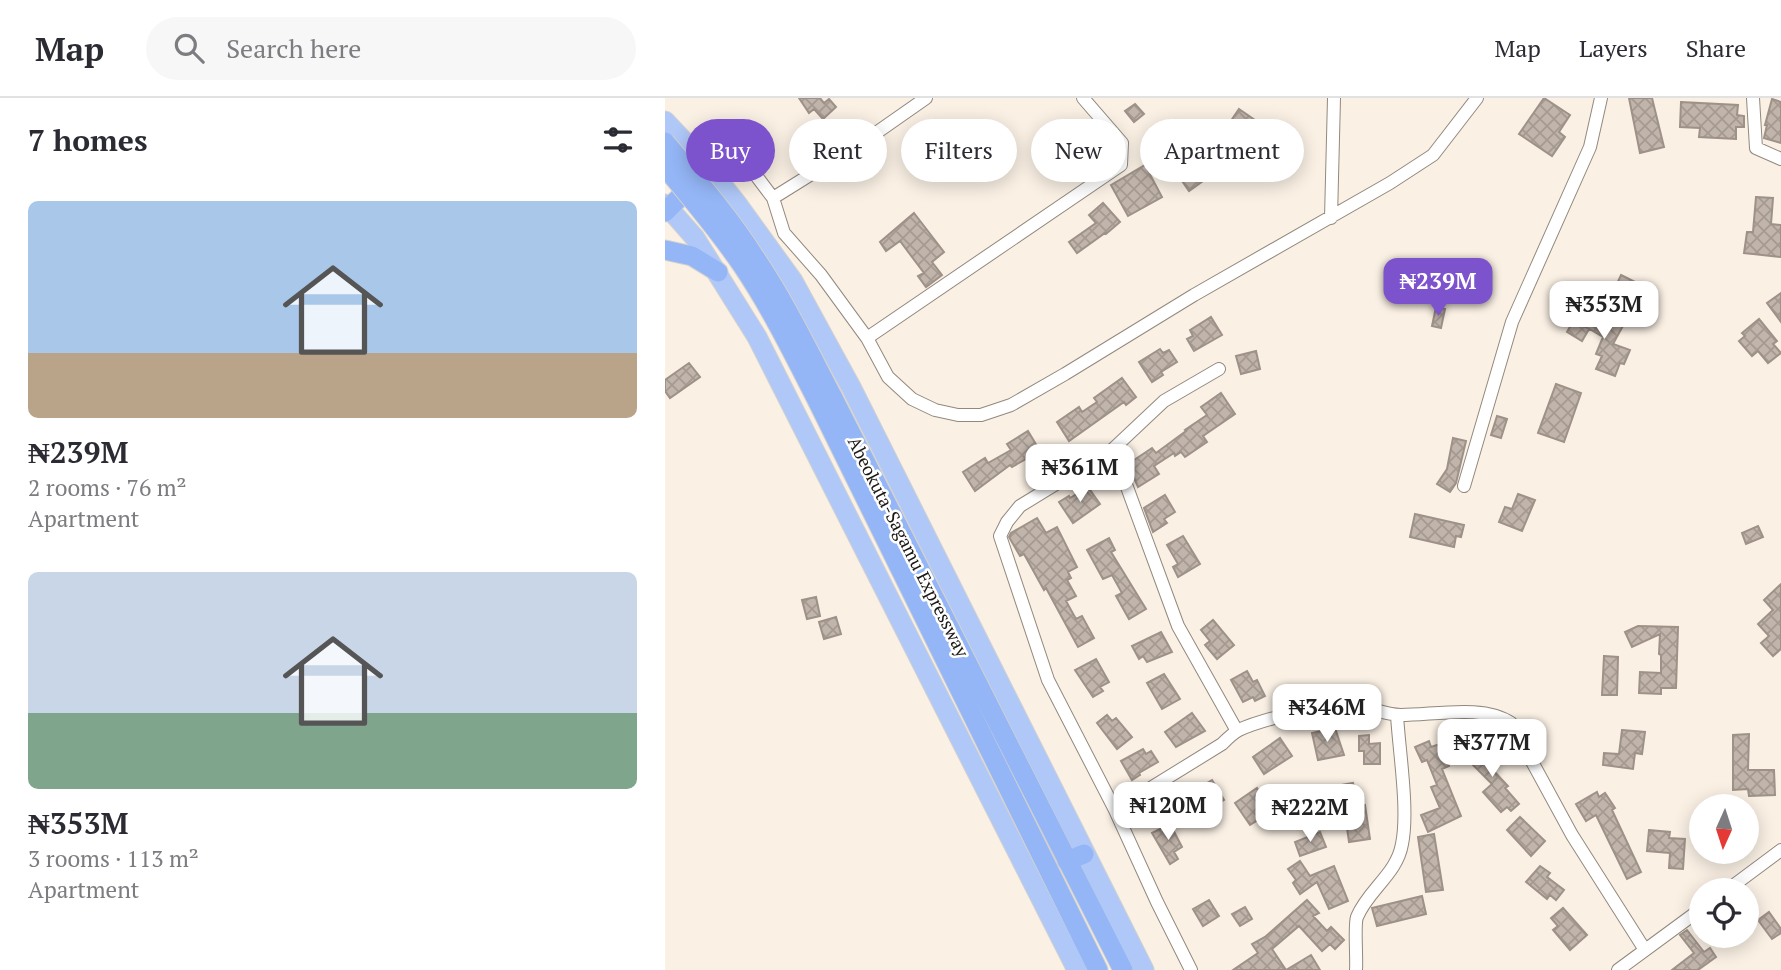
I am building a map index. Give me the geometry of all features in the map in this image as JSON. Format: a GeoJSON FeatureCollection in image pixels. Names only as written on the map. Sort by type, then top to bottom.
{"type":"FeatureCollection","features":[{"type":"Feature","properties":{"kind":"highway","name":"Abeokuta-Sagamu Expressway"},"geometry":{"type":"LineString","coordinates":[[665,142],[723,212],[779,295],[1040,875],[1098,970]]}},
{"type":"Feature","properties":{"kind":"highway"},"geometry":{"type":"LineString","coordinates":[[665,181],[686,161]]}},
{"type":"Feature","properties":{"kind":"highway","name":"Abeokuta-Sagamu Expressway"},"geometry":{"type":"LineString","coordinates":[[665,167],[743,265],[825,399],[1076,857],[1123,970]]}},
{"type":"Feature","properties":{"kind":"highway"},"geometry":{"type":"LineString","coordinates":[[666,208],[694,182]]}},
{"type":"Feature","properties":{"kind":"highway"},"geometry":{"type":"LineString","coordinates":[[665,250],[692,256],[718,272]]}},
{"type":"Feature","properties":{"kind":"main road"},"geometry":{"type":"LineString","coordinates":[[665,121],[686,144]]}},
{"type":"Feature","properties":{"kind":"main road"},"geometry":{"type":"LineString","coordinates":[[720,182],[793,281],[851,387],[1076,857],[1143,970]]}},
{"type":"Feature","properties":{"kind":"main road"},"geometry":{"type":"LineString","coordinates":[[666,208],[695,238],[758,337],[1040,875],[1077,970]]}},
{"type":"Feature","properties":{"kind":"street"},"geometry":{"type":"LineString","coordinates":[[773,198],[866,140],[926,98]]}},
{"type":"Feature","properties":{"kind":"street"},"geometry":{"type":"LineString","coordinates":[[867,338],[1121,165],[1122,143],[1083,98]]}},
{"type":"Feature","properties":{"kind":"street"},"geometry":{"type":"LineString","coordinates":[[1331,218],[1333,98]]}},
{"type":"Feature","properties":{"kind":"street"},"geometry":{"type":"LineString","coordinates":[[761,182],[773,198],[785,233],[821,275],[867,338],[888,377],[912,400],[935,410],[958,415],[981,415],[1011,405],[1065,374],[1433,155],[1477,98]]}},
{"type":"Feature","properties":{"kind":"street"},"geometry":{"type":"LineString","coordinates":[[1464,486],[1512,322],[1590,146],[1601,98]]}},
{"type":"Feature","properties":{"kind":"street"},"geometry":{"type":"LineString","coordinates":[[1753,98],[1756,148],[1781,159]]}},
{"type":"Feature","properties":{"kind":"street"},"geometry":{"type":"LineString","coordinates":[[1191,970],[1115,810],[1048,680],[1000,536],[1020,506],[1113,449],[1164,401],[1219,369]]}},
{"type":"Feature","properties":{"kind":"street"},"geometry":{"type":"LineString","coordinates":[[1113,449],[1178,626],[1237,730]]}},
{"type":"Feature","properties":{"kind":"street"},"geometry":{"type":"LineString","coordinates":[[1115,810],[1222,744],[1237,730],[1323,707],[1352,705],[1397,715],[1500,715],[1511,723],[1572,835],[1645,950]]}},
{"type":"Feature","properties":{"kind":"street"},"geometry":{"type":"LineString","coordinates":[[1356,970],[1356,919],[1364,903],[1386,877],[1402,845],[1404,818],[1397,715]]}},
{"type":"Feature","properties":{"kind":"street"},"geometry":{"type":"LineString","coordinates":[[1743,878],[1781,850]]}},
{"type":"Feature","properties":{"kind":"street"},"geometry":{"type":"LineString","coordinates":[[1618,970],[1689,918]]}},
{"type":"Feature","properties":{"kind":"building"},"geometry":{"type":"Polygon","coordinates":[[[799,98],[820,98],[824,103],[829,99],[836,107],[823,119],[814,109],[809,113],[799,98]]]}},
{"type":"Feature","properties":{"kind":"building"},"geometry":{"type":"Polygon","coordinates":[[[1544,98],[1570,115],[1559,132],[1565,137],[1552,156],[1519,134],[1544,98]]]}},
{"type":"Feature","properties":{"kind":"building"},"geometry":{"type":"Polygon","coordinates":[[[1629,98],[1652,98],[1664,147],[1640,153],[1629,98]]]}},
{"type":"Feature","properties":{"kind":"building"},"geometry":{"type":"Polygon","coordinates":[[[1772,99],[1781,102],[1781,143],[1764,138],[1772,99]]]}},
{"type":"Feature","properties":{"kind":"building"},"geometry":{"type":"Polygon","coordinates":[[[1681,102],[1738,105],[1737,115],[1744,116],[1744,127],[1736,127],[1736,139],[1699,137],[1700,128],[1680,127],[1681,102]]]}},
{"type":"Feature","properties":{"kind":"building"},"geometry":{"type":"Polygon","coordinates":[[[1135,104],[1144,114],[1134,122],[1125,111],[1135,104]]]}},
{"type":"Feature","properties":{"kind":"building"},"geometry":{"type":"Polygon","coordinates":[[[1239,109],[1253,119],[1232,119],[1239,109]]]}},
{"type":"Feature","properties":{"kind":"building"},"geometry":{"type":"Polygon","coordinates":[[[1140,168],[1140,182],[1154,182],[1162,197],[1128,216],[1111,185],[1126,182],[1126,176],[1140,168]]]}},
{"type":"Feature","properties":{"kind":"building"},"geometry":{"type":"Polygon","coordinates":[[[1183,182],[1202,182],[1189,191],[1183,182]]]}},
{"type":"Feature","properties":{"kind":"building"},"geometry":{"type":"Polygon","coordinates":[[[1756,197],[1773,198],[1771,224],[1781,225],[1781,257],[1744,253],[1747,232],[1753,232],[1756,197]]]}},
{"type":"Feature","properties":{"kind":"building"},"geometry":{"type":"Polygon","coordinates":[[[1103,203],[1120,222],[1077,253],[1069,242],[1096,223],[1089,215],[1103,203]]]}},
{"type":"Feature","properties":{"kind":"building"},"geometry":{"type":"Polygon","coordinates":[[[914,213],[944,252],[932,262],[942,275],[926,287],[918,276],[924,273],[900,241],[886,251],[880,242],[914,213]]]}},
{"type":"Feature","properties":{"kind":"building"},"geometry":{"type":"Polygon","coordinates":[[[1439,269],[1449,272],[1441,300],[1431,296],[1439,269]]]}},
{"type":"Feature","properties":{"kind":"building"},"geometry":{"type":"Polygon","coordinates":[[[1621,275],[1641,285],[1638,291],[1642,293],[1638,302],[1614,290],[1621,275]]]}},
{"type":"Feature","properties":{"kind":"building"},"geometry":{"type":"Polygon","coordinates":[[[1781,293],[1781,322],[1767,303],[1781,293]]]}},
{"type":"Feature","properties":{"kind":"building"},"geometry":{"type":"Polygon","coordinates":[[[1436,307],[1445,309],[1441,328],[1432,326],[1436,307]]]}},
{"type":"Feature","properties":{"kind":"building"},"geometry":{"type":"Polygon","coordinates":[[[1592,312],[1607,319],[1610,313],[1625,322],[1613,344],[1630,350],[1624,364],[1620,363],[1615,376],[1596,369],[1602,356],[1596,354],[1603,337],[1586,327],[1589,329],[1582,341],[1567,332],[1574,320],[1585,327],[1592,312]]]}},
{"type":"Feature","properties":{"kind":"building"},"geometry":{"type":"Polygon","coordinates":[[[1211,317],[1222,335],[1194,351],[1187,339],[1193,336],[1190,330],[1211,317]]]}},
{"type":"Feature","properties":{"kind":"building"},"geometry":{"type":"Polygon","coordinates":[[[1759,319],[1777,341],[1773,344],[1781,353],[1768,363],[1758,351],[1752,356],[1739,341],[1745,336],[1742,333],[1759,319]]]}},
{"type":"Feature","properties":{"kind":"building"},"geometry":{"type":"Polygon","coordinates":[[[1160,349],[1163,353],[1169,350],[1177,362],[1161,372],[1163,375],[1152,382],[1139,362],[1160,349]]]}},
{"type":"Feature","properties":{"kind":"building"},"geometry":{"type":"Polygon","coordinates":[[[1256,351],[1260,369],[1241,374],[1236,356],[1256,351]]]}},
{"type":"Feature","properties":{"kind":"building"},"geometry":{"type":"Polygon","coordinates":[[[689,363],[700,377],[670,398],[665,391],[665,380],[689,363]]]}},
{"type":"Feature","properties":{"kind":"building"},"geometry":{"type":"Polygon","coordinates":[[[1122,378],[1136,397],[1126,405],[1124,402],[1069,441],[1057,422],[1079,407],[1082,412],[1097,402],[1094,398],[1122,378]]]}},
{"type":"Feature","properties":{"kind":"building"},"geometry":{"type":"Polygon","coordinates":[[[1556,384],[1581,393],[1564,442],[1538,433],[1556,384]]]}},
{"type":"Feature","properties":{"kind":"building"},"geometry":{"type":"Polygon","coordinates":[[[1221,393],[1235,414],[1203,436],[1207,442],[1185,457],[1181,452],[1175,456],[1174,453],[1154,466],[1159,474],[1138,487],[1128,464],[1152,448],[1156,453],[1207,415],[1201,407],[1221,393]]]}},
{"type":"Feature","properties":{"kind":"building"},"geometry":{"type":"Polygon","coordinates":[[[1497,416],[1507,419],[1501,438],[1491,435],[1497,416]]]}},
{"type":"Feature","properties":{"kind":"building"},"geometry":{"type":"Polygon","coordinates":[[[1028,431],[1040,451],[1012,467],[1010,465],[975,491],[963,472],[985,458],[988,463],[1011,450],[1007,444],[1028,431]]]}},
{"type":"Feature","properties":{"kind":"building"},"geometry":{"type":"Polygon","coordinates":[[[1453,438],[1466,441],[1456,483],[1450,492],[1437,484],[1447,469],[1453,438]]]}},
{"type":"Feature","properties":{"kind":"building"},"geometry":{"type":"Polygon","coordinates":[[[1088,487],[1100,504],[1073,523],[1059,502],[1088,487]]]}},
{"type":"Feature","properties":{"kind":"building"},"geometry":{"type":"Polygon","coordinates":[[[1518,494],[1535,500],[1522,531],[1499,522],[1505,507],[1512,509],[1518,494]]]}},
{"type":"Feature","properties":{"kind":"building"},"geometry":{"type":"Polygon","coordinates":[[[1165,495],[1175,512],[1164,519],[1167,523],[1153,532],[1144,508],[1165,495]]]}},
{"type":"Feature","properties":{"kind":"building"},"geometry":{"type":"Polygon","coordinates":[[[1415,514],[1464,525],[1461,537],[1456,536],[1454,547],[1410,537],[1415,514]]]}},
{"type":"Feature","properties":{"kind":"building"},"geometry":{"type":"Polygon","coordinates":[[[1037,518],[1046,533],[1057,527],[1077,567],[1068,572],[1071,578],[1067,580],[1076,596],[1066,601],[1076,619],[1082,616],[1094,638],[1078,647],[1046,588],[1044,590],[1024,554],[1020,556],[1009,537],[1011,533],[1037,518]]]}},
{"type":"Feature","properties":{"kind":"building"},"geometry":{"type":"Polygon","coordinates":[[[1758,526],[1763,537],[1746,544],[1742,533],[1758,526]]]}},
{"type":"Feature","properties":{"kind":"building"},"geometry":{"type":"Polygon","coordinates":[[[1183,536],[1200,564],[1178,577],[1173,567],[1178,564],[1167,545],[1183,536]]]}},
{"type":"Feature","properties":{"kind":"building"},"geometry":{"type":"Polygon","coordinates":[[[1109,538],[1115,550],[1111,552],[1146,609],[1129,619],[1116,596],[1122,593],[1112,575],[1103,579],[1087,550],[1109,538]]]}},
{"type":"Feature","properties":{"kind":"building"},"geometry":{"type":"Polygon","coordinates":[[[1781,584],[1781,649],[1773,656],[1761,643],[1769,636],[1758,624],[1773,610],[1764,600],[1781,584]]]}},
{"type":"Feature","properties":{"kind":"building"},"geometry":{"type":"Polygon","coordinates":[[[816,597],[820,616],[807,619],[802,600],[816,597]]]}},
{"type":"Feature","properties":{"kind":"building"},"geometry":{"type":"Polygon","coordinates":[[[836,617],[841,634],[824,639],[819,622],[836,617]]]}},
{"type":"Feature","properties":{"kind":"building"},"geometry":{"type":"Polygon","coordinates":[[[1213,620],[1234,645],[1217,659],[1205,645],[1210,641],[1201,630],[1213,620]]]}},
{"type":"Feature","properties":{"kind":"building"},"geometry":{"type":"Polygon","coordinates":[[[1638,626],[1678,627],[1676,688],[1661,688],[1661,694],[1639,693],[1640,672],[1661,673],[1661,655],[1660,634],[1632,647],[1625,632],[1638,626]]]}},
{"type":"Feature","properties":{"kind":"building"},"geometry":{"type":"Polygon","coordinates":[[[1161,632],[1172,652],[1147,662],[1143,656],[1139,659],[1132,646],[1161,632]]]}},
{"type":"Feature","properties":{"kind":"building"},"geometry":{"type":"Polygon","coordinates":[[[1604,656],[1618,657],[1617,695],[1602,695],[1604,656]]]}},
{"type":"Feature","properties":{"kind":"building"},"geometry":{"type":"Polygon","coordinates":[[[1096,659],[1109,682],[1100,687],[1103,691],[1093,697],[1075,670],[1096,659]]]}},
{"type":"Feature","properties":{"kind":"building"},"geometry":{"type":"Polygon","coordinates":[[[1247,671],[1253,682],[1257,680],[1265,696],[1255,701],[1253,697],[1243,702],[1231,680],[1247,671]]]}},
{"type":"Feature","properties":{"kind":"building"},"geometry":{"type":"Polygon","coordinates":[[[1164,674],[1180,699],[1162,709],[1147,683],[1164,674]]]}},
{"type":"Feature","properties":{"kind":"building"},"geometry":{"type":"Polygon","coordinates":[[[1192,713],[1205,731],[1176,747],[1165,732],[1192,713]]]}},
{"type":"Feature","properties":{"kind":"building"},"geometry":{"type":"Polygon","coordinates":[[[1107,715],[1112,721],[1116,718],[1132,737],[1117,749],[1097,723],[1107,715]]]}},
{"type":"Feature","properties":{"kind":"building"},"geometry":{"type":"Polygon","coordinates":[[[1335,728],[1344,755],[1318,760],[1312,733],[1335,728]]]}},
{"type":"Feature","properties":{"kind":"building"},"geometry":{"type":"Polygon","coordinates":[[[1622,730],[1645,732],[1642,754],[1635,753],[1633,769],[1603,765],[1604,753],[1619,754],[1622,730]]]}},
{"type":"Feature","properties":{"kind":"building"},"geometry":{"type":"Polygon","coordinates":[[[1749,734],[1748,770],[1774,770],[1775,795],[1749,794],[1748,789],[1733,790],[1733,735],[1749,734]]]}},
{"type":"Feature","properties":{"kind":"building"},"geometry":{"type":"Polygon","coordinates":[[[1369,735],[1369,744],[1380,743],[1380,764],[1364,764],[1364,751],[1359,751],[1359,736],[1369,735]]]}},
{"type":"Feature","properties":{"kind":"building"},"geometry":{"type":"Polygon","coordinates":[[[1280,738],[1292,756],[1264,774],[1253,757],[1280,738]]]}},
{"type":"Feature","properties":{"kind":"building"},"geometry":{"type":"Polygon","coordinates":[[[1429,741],[1431,747],[1440,744],[1449,766],[1442,769],[1461,816],[1428,832],[1421,815],[1440,808],[1431,787],[1437,785],[1427,760],[1422,762],[1415,747],[1429,741]]]}},
{"type":"Feature","properties":{"kind":"building"},"geometry":{"type":"Polygon","coordinates":[[[1478,744],[1498,761],[1491,768],[1508,786],[1505,788],[1519,804],[1511,811],[1507,807],[1501,812],[1483,792],[1492,784],[1464,756],[1478,744]]]}},
{"type":"Feature","properties":{"kind":"building"},"geometry":{"type":"Polygon","coordinates":[[[1143,749],[1146,754],[1151,751],[1158,762],[1132,780],[1121,761],[1143,749]]]}},
{"type":"Feature","properties":{"kind":"building"},"geometry":{"type":"Polygon","coordinates":[[[1212,780],[1224,800],[1197,816],[1185,796],[1212,780]]]}},
{"type":"Feature","properties":{"kind":"building"},"geometry":{"type":"Polygon","coordinates":[[[1353,783],[1361,806],[1365,805],[1370,839],[1349,842],[1341,785],[1353,783]]]}},
{"type":"Feature","properties":{"kind":"building"},"geometry":{"type":"Polygon","coordinates":[[[1257,788],[1272,811],[1250,825],[1235,803],[1257,788]]]}},
{"type":"Feature","properties":{"kind":"building"},"geometry":{"type":"Polygon","coordinates":[[[1597,792],[1599,797],[1605,793],[1615,808],[1612,810],[1641,872],[1627,879],[1596,815],[1586,821],[1576,804],[1597,792]]]}},
{"type":"Feature","properties":{"kind":"building"},"geometry":{"type":"Polygon","coordinates":[[[1520,817],[1545,841],[1531,856],[1507,830],[1520,817]]]}},
{"type":"Feature","properties":{"kind":"building"},"geometry":{"type":"Polygon","coordinates":[[[1170,824],[1182,847],[1174,852],[1178,859],[1170,864],[1152,833],[1170,824]]]}},
{"type":"Feature","properties":{"kind":"building"},"geometry":{"type":"Polygon","coordinates":[[[1649,830],[1670,832],[1669,838],[1685,839],[1683,869],[1669,868],[1670,853],[1647,851],[1649,830]]]}},
{"type":"Feature","properties":{"kind":"building"},"geometry":{"type":"Polygon","coordinates":[[[1320,832],[1326,847],[1300,856],[1295,842],[1320,832]]]}},
{"type":"Feature","properties":{"kind":"building"},"geometry":{"type":"Polygon","coordinates":[[[1434,834],[1443,890],[1426,892],[1418,837],[1434,834]]]}},
{"type":"Feature","properties":{"kind":"building"},"geometry":{"type":"Polygon","coordinates":[[[1300,861],[1310,876],[1334,866],[1348,901],[1329,909],[1317,882],[1300,894],[1293,883],[1296,880],[1288,869],[1300,861]]]}},
{"type":"Feature","properties":{"kind":"building"},"geometry":{"type":"Polygon","coordinates":[[[1540,866],[1550,873],[1547,877],[1564,890],[1556,900],[1550,895],[1547,899],[1526,882],[1540,866]]]}},
{"type":"Feature","properties":{"kind":"building"},"geometry":{"type":"Polygon","coordinates":[[[1422,896],[1426,914],[1377,926],[1372,908],[1422,896]]]}},
{"type":"Feature","properties":{"kind":"building"},"geometry":{"type":"Polygon","coordinates":[[[1209,900],[1219,916],[1203,926],[1193,909],[1209,900]]]}},
{"type":"Feature","properties":{"kind":"building"},"geometry":{"type":"Polygon","coordinates":[[[1307,900],[1319,913],[1313,916],[1327,931],[1331,927],[1344,940],[1335,949],[1330,944],[1322,951],[1299,926],[1272,949],[1286,970],[1233,970],[1258,953],[1252,944],[1265,937],[1307,900]]]}},
{"type":"Feature","properties":{"kind":"building"},"geometry":{"type":"Polygon","coordinates":[[[1245,907],[1252,919],[1240,926],[1232,914],[1245,907]]]}},
{"type":"Feature","properties":{"kind":"building"},"geometry":{"type":"Polygon","coordinates":[[[1563,908],[1587,935],[1570,950],[1553,930],[1558,926],[1551,918],[1563,908]]]}},
{"type":"Feature","properties":{"kind":"building"},"geometry":{"type":"Polygon","coordinates":[[[1769,912],[1781,933],[1772,939],[1759,919],[1769,912]]]}},
{"type":"Feature","properties":{"kind":"building"},"geometry":{"type":"Polygon","coordinates":[[[1687,930],[1689,947],[1680,935],[1687,930]]]}},
{"type":"Feature","properties":{"kind":"building"},"geometry":{"type":"Polygon","coordinates":[[[1690,948],[1701,948],[1704,952],[1710,948],[1716,957],[1698,970],[1672,970],[1694,953],[1690,948]]]}},
{"type":"Feature","properties":{"kind":"building"},"geometry":{"type":"Polygon","coordinates":[[[1311,955],[1320,970],[1286,970],[1311,955]]]}}]}
